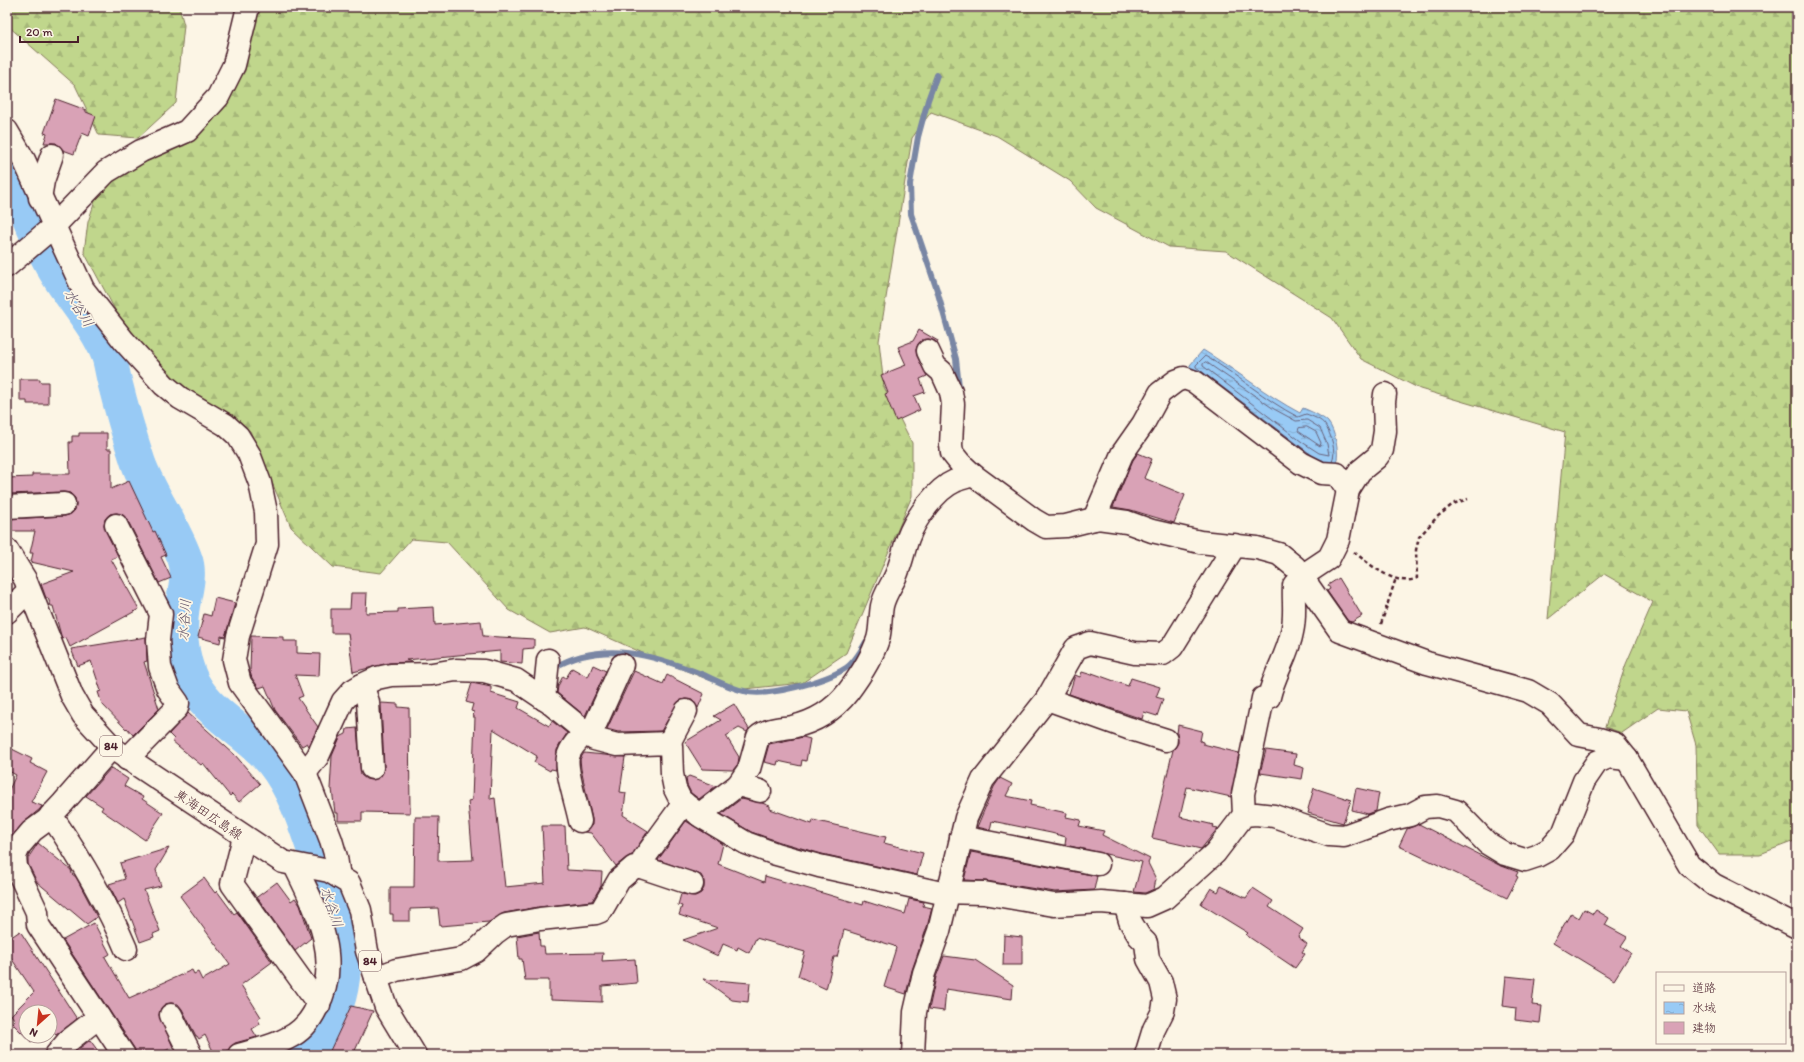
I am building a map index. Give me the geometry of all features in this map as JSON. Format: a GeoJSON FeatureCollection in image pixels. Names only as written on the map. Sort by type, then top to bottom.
{"type":"FeatureCollection","features":[{"type":"Feature","properties":{"kind":"street"},"geometry":{"type":"LineString","coordinates":[[7,266],[49,230],[106,172],[141,150],[187,131],[218,97],[234,65],[248,7]]}},
{"type":"Feature","properties":{"kind":"street"},"geometry":{"type":"LineString","coordinates":[[7,131],[24,160],[40,198],[49,230],[83,289],[149,370],[180,398],[226,425],[238,436],[249,454],[260,483],[266,512],[267,544],[238,636],[234,660],[240,683],[305,773],[336,857],[334,874]]}},
{"type":"Feature","properties":{"kind":"street"},"geometry":{"type":"LineString","coordinates":[[40,198],[43,181],[52,155]]}},
{"type":"Feature","properties":{"kind":"street"},"geometry":{"type":"LineString","coordinates":[[928,351],[936,366],[942,372],[951,392],[953,404],[952,453],[973,475],[1034,520],[1046,527],[1066,526],[1094,519],[1127,522],[1152,531],[1200,542],[1235,545],[1279,554],[1295,567],[1340,631],[1347,635],[1370,641],[1427,663],[1528,691],[1550,704],[1579,735],[1599,738],[1615,744],[1627,758],[1689,865],[1714,885],[1797,927]]}},
{"type":"Feature","properties":{"kind":"street"},"geometry":{"type":"LineString","coordinates":[[1094,519],[1122,454],[1143,424],[1160,393],[1167,387],[1184,378],[1195,382],[1301,463],[1322,472],[1337,474],[1342,478],[1348,490]]}},
{"type":"Feature","properties":{"kind":"street"},"geometry":{"type":"LineString","coordinates":[[686,711],[669,743],[671,746],[672,774],[675,789],[692,809],[746,843],[776,854],[826,868],[937,892],[984,893],[1054,905],[1086,902],[1147,906],[1165,898],[1215,854],[1244,816],[1242,794],[1263,698],[1269,697],[1273,682],[1289,644],[1294,616],[1294,585],[1302,576],[1329,558],[1336,544],[1344,516],[1348,490],[1360,471],[1377,457],[1382,450],[1385,431],[1385,394]]}},
{"type":"Feature","properties":{"kind":"street"},"geometry":{"type":"LineString","coordinates":[[641,867],[644,858],[692,809],[738,785],[749,768],[758,737],[762,733],[770,729],[793,726],[813,720],[825,714],[847,693],[858,677],[878,638],[886,592],[898,572],[908,538],[917,520],[933,498],[955,481],[973,475]]}},
{"type":"Feature","properties":{"kind":"street"},"geometry":{"type":"LineString","coordinates":[[7,507],[64,504]]}},
{"type":"Feature","properties":{"kind":"street"},"geometry":{"type":"LineString","coordinates":[[116,525],[161,614],[158,640],[160,667],[168,689],[178,703],[177,708],[119,753],[32,832],[20,845],[15,856],[15,882],[37,912],[38,925],[123,1055]]}},
{"type":"Feature","properties":{"kind":"street"},"geometry":{"type":"LineString","coordinates":[[913,1055],[915,1012],[924,973],[939,931],[966,818],[983,780],[1047,699],[1076,648],[1090,643],[1135,653],[1163,654],[1172,647],[1235,545]]}},
{"type":"Feature","properties":{"kind":"street","name":"東海田広島線"},"geometry":{"type":"LineString","coordinates":[[7,550],[25,579],[28,591],[72,696],[83,715],[119,753],[283,862],[334,874]]}},
{"type":"Feature","properties":{"kind":"street"},"geometry":{"type":"LineString","coordinates":[[7,612],[28,591]]}},
{"type":"Feature","properties":{"kind":"street"},"geometry":{"type":"LineString","coordinates":[[544,699],[548,660]]}},
{"type":"Feature","properties":{"kind":"street"},"geometry":{"type":"LineString","coordinates":[[580,821],[568,771],[568,757],[575,744],[588,734],[622,665]]}},
{"type":"Feature","properties":{"kind":"street"},"geometry":{"type":"LineString","coordinates":[[305,773],[318,756],[343,701],[352,691],[362,685],[377,678],[391,675],[432,674],[472,670],[484,671],[516,680],[544,699],[594,739],[616,745],[669,743]]}},
{"type":"Feature","properties":{"kind":"street"},"geometry":{"type":"LineString","coordinates":[[362,685],[368,702],[372,768]]}},
{"type":"Feature","properties":{"kind":"street"},"geometry":{"type":"LineString","coordinates":[[1047,699],[1166,740]]}},
{"type":"Feature","properties":{"kind":"street"},"geometry":{"type":"LineString","coordinates":[[1244,816],[1256,814],[1274,816],[1330,835],[1344,836],[1388,820],[1410,815],[1425,807],[1438,806],[1456,811],[1487,843],[1499,850],[1525,860],[1550,849],[1563,834],[1584,781],[1597,762],[1609,757],[1627,758]]}},
{"type":"Feature","properties":{"kind":"street"},"geometry":{"type":"LineString","coordinates":[[738,785],[760,791]]}},
{"type":"Feature","properties":{"kind":"street"},"geometry":{"type":"LineString","coordinates":[[52,815],[83,864],[111,913],[126,948]]}},
{"type":"Feature","properties":{"kind":"street"},"geometry":{"type":"LineString","coordinates":[[244,837],[232,884],[319,1005]]}},
{"type":"Feature","properties":{"kind":"street"},"geometry":{"type":"LineString","coordinates":[[961,837],[1098,864]]}},
{"type":"Feature","properties":{"kind":"street"},"geometry":{"type":"LineString","coordinates":[[239,1055],[289,1038],[311,1019],[319,1005],[326,983],[327,949],[318,915],[297,866]]}},
{"type":"Feature","properties":{"kind":"street"},"geometry":{"type":"LineString","coordinates":[[376,978],[396,970],[461,959],[476,951],[495,933],[506,926],[540,919],[596,913],[604,906],[619,880],[634,867],[641,867],[692,884]]}},
{"type":"Feature","properties":{"kind":"street","name":"84"},"geometry":{"type":"LineString","coordinates":[[334,874],[348,884],[354,895],[360,910],[367,951],[386,1007],[415,1055]]}},
{"type":"Feature","properties":{"kind":"street"},"geometry":{"type":"LineString","coordinates":[[1125,904],[1130,921],[1138,936],[1146,943],[1148,959],[1161,982],[1165,998],[1163,1011],[1154,1029],[1146,1055]]}},
{"type":"Feature","properties":{"kind":"street"},"geometry":{"type":"LineString","coordinates":[[171,1014],[191,1055]]}},
{"type":"Feature","properties":{"kind":"street"},"geometry":{"type":"LineString","coordinates":[[56,1055],[67,1042],[99,1018]]}},
{"type":"Feature","properties":{"kind":"path"},"geometry":{"type":"LineString","coordinates":[[1336,544],[1355,552],[1374,567],[1396,578],[1409,581],[1418,578],[1416,550],[1420,537],[1437,517],[1453,504],[1468,499]]}},
{"type":"Feature","properties":{"kind":"path"},"geometry":{"type":"LineString","coordinates":[[1370,641],[1384,617],[1396,578]]}},
{"type":"Feature","properties":{"kind":"green space"},"geometry":{"type":"Polygon","coordinates":[[[7,7],[179,7],[184,25],[176,103],[138,138],[99,135],[75,85],[7,25],[7,7]]]}},
{"type":"Feature","properties":{"kind":"green space"},"geometry":{"type":"Polygon","coordinates":[[[258,7],[1797,7],[1797,840],[1760,854],[1719,854],[1698,825],[1696,745],[1686,711],[1658,708],[1622,733],[1605,727],[1626,664],[1653,602],[1604,574],[1548,619],[1565,432],[1420,389],[1361,359],[1332,318],[1226,251],[1169,247],[1096,208],[1070,181],[997,136],[931,112],[912,138],[879,341],[884,387],[912,443],[912,496],[846,653],[802,683],[735,690],[656,659],[585,627],[550,633],[509,610],[447,542],[411,539],[381,573],[333,567],[291,527],[250,431],[193,393],[165,382],[120,319],[84,252],[88,222],[97,195],[118,175],[158,156],[212,122],[245,71],[245,59],[254,30],[258,7]]]}},
{"type":"Feature","properties":{"kind":"water"},"geometry":{"type":"Polygon","coordinates":[[[1203,350],[1287,406],[1300,413],[1303,408],[1328,422],[1333,431],[1336,442],[1336,463],[1315,462],[1190,368],[1190,365],[1203,350]]]}},
{"type":"Feature","properties":{"kind":"building"},"geometry":{"type":"Polygon","coordinates":[[[56,99],[86,110],[86,112],[96,116],[89,136],[82,133],[74,154],[63,150],[56,143],[44,143],[47,134],[44,133],[56,99]]]}},
{"type":"Feature","properties":{"kind":"building"},"geometry":{"type":"Polygon","coordinates":[[[919,330],[938,341],[937,343],[929,339],[922,340],[918,344],[916,350],[917,356],[927,376],[920,379],[925,392],[914,396],[920,410],[896,421],[885,394],[888,393],[881,375],[906,365],[898,347],[913,341],[919,330]]]}},
{"type":"Feature","properties":{"kind":"building"},"geometry":{"type":"Polygon","coordinates":[[[20,379],[40,379],[40,382],[48,382],[48,404],[27,404],[27,401],[20,401],[20,379]]]}},
{"type":"Feature","properties":{"kind":"building"},"geometry":{"type":"Polygon","coordinates":[[[79,433],[107,433],[107,449],[111,449],[111,489],[129,481],[153,532],[155,531],[166,555],[161,557],[171,578],[159,583],[127,519],[123,515],[117,513],[110,514],[105,519],[104,525],[118,556],[111,559],[139,609],[70,647],[66,638],[62,639],[53,606],[51,606],[48,598],[46,598],[41,584],[74,572],[31,562],[33,553],[30,553],[35,531],[7,531],[7,519],[65,516],[71,514],[75,510],[75,498],[70,493],[63,492],[7,494],[7,478],[32,477],[32,474],[70,474],[69,442],[72,442],[72,436],[79,436],[79,433]]]}},
{"type":"Feature","properties":{"kind":"building"},"geometry":{"type":"Polygon","coordinates":[[[1138,453],[1152,459],[1144,478],[1185,495],[1174,523],[1131,510],[1113,507],[1133,460],[1138,453]]]}},
{"type":"Feature","properties":{"kind":"building"},"geometry":{"type":"Polygon","coordinates":[[[1339,578],[1362,616],[1352,622],[1348,621],[1327,591],[1330,589],[1328,585],[1339,578]]]}},
{"type":"Feature","properties":{"kind":"building"},"geometry":{"type":"Polygon","coordinates":[[[351,593],[367,593],[366,613],[398,612],[398,609],[434,607],[435,625],[481,621],[483,636],[534,639],[534,648],[523,649],[522,664],[500,662],[500,651],[406,660],[412,662],[389,663],[353,672],[348,633],[331,633],[331,609],[350,609],[351,593]]]}},
{"type":"Feature","properties":{"kind":"building"},"geometry":{"type":"Polygon","coordinates":[[[215,598],[235,603],[225,637],[221,636],[220,643],[198,637],[204,614],[211,616],[215,598]]]}},
{"type":"Feature","properties":{"kind":"building"},"geometry":{"type":"Polygon","coordinates":[[[251,636],[283,637],[283,641],[297,641],[297,653],[320,654],[319,676],[295,675],[303,696],[298,698],[318,727],[309,746],[307,743],[302,746],[275,710],[265,686],[259,688],[252,678],[250,672],[251,636]]]}},
{"type":"Feature","properties":{"kind":"building"},"geometry":{"type":"Polygon","coordinates":[[[146,637],[147,661],[144,662],[159,709],[133,735],[102,704],[98,692],[101,691],[91,661],[78,666],[71,649],[146,637]]]}},
{"type":"Feature","properties":{"kind":"building"},"geometry":{"type":"Polygon","coordinates":[[[593,665],[606,671],[585,716],[557,693],[558,686],[563,676],[566,678],[572,668],[588,677],[593,665]]]}},
{"type":"Feature","properties":{"kind":"building"},"geometry":{"type":"Polygon","coordinates":[[[634,671],[663,684],[667,675],[704,694],[698,708],[692,700],[685,699],[679,701],[661,731],[618,732],[607,729],[634,671]]]}},
{"type":"Feature","properties":{"kind":"building"},"geometry":{"type":"Polygon","coordinates":[[[1082,672],[1092,675],[1092,673],[1128,686],[1131,678],[1160,687],[1156,697],[1163,699],[1157,716],[1144,712],[1142,719],[1069,694],[1075,675],[1080,677],[1082,672]]]}},
{"type":"Feature","properties":{"kind":"building"},"geometry":{"type":"Polygon","coordinates":[[[472,683],[491,687],[491,693],[520,702],[518,708],[549,726],[552,721],[567,733],[557,750],[556,770],[551,769],[550,771],[534,762],[537,756],[493,729],[490,799],[495,798],[505,887],[545,883],[542,826],[565,826],[567,870],[602,872],[601,886],[592,901],[539,907],[504,913],[489,922],[440,926],[438,908],[410,909],[410,921],[393,921],[393,914],[390,914],[390,887],[414,887],[415,817],[439,817],[438,861],[473,860],[468,801],[472,800],[475,717],[473,717],[474,712],[471,711],[473,704],[466,702],[472,683]]]}},
{"type":"Feature","properties":{"kind":"building"},"geometry":{"type":"Polygon","coordinates":[[[381,703],[398,704],[398,707],[409,708],[410,813],[362,812],[362,821],[338,821],[338,813],[335,813],[332,789],[330,789],[332,756],[340,737],[346,734],[347,729],[357,728],[361,775],[366,779],[372,780],[379,778],[383,773],[384,767],[381,703]]]}},
{"type":"Feature","properties":{"kind":"building"},"geometry":{"type":"Polygon","coordinates":[[[734,704],[749,729],[747,732],[739,728],[726,736],[739,757],[738,764],[733,770],[702,769],[685,742],[721,720],[714,716],[734,704]]]}},
{"type":"Feature","properties":{"kind":"building"},"geometry":{"type":"Polygon","coordinates":[[[188,713],[235,755],[260,784],[239,802],[232,794],[230,796],[203,763],[201,765],[172,741],[174,739],[169,734],[188,713]]]}},
{"type":"Feature","properties":{"kind":"building"},"geometry":{"type":"Polygon","coordinates":[[[1178,725],[1202,731],[1200,741],[1203,742],[1203,744],[1239,753],[1231,797],[1187,787],[1180,817],[1214,825],[1213,827],[1218,828],[1201,849],[1152,838],[1173,750],[1178,743],[1178,725]]]}},
{"type":"Feature","properties":{"kind":"building"},"geometry":{"type":"Polygon","coordinates":[[[803,737],[810,739],[806,761],[802,760],[801,766],[778,761],[777,765],[764,762],[769,744],[803,737]]]}},
{"type":"Feature","properties":{"kind":"building"},"geometry":{"type":"Polygon","coordinates":[[[12,749],[32,759],[30,763],[47,772],[31,802],[42,806],[23,823],[7,843],[7,794],[16,775],[7,770],[7,761],[12,749]]]}},
{"type":"Feature","properties":{"kind":"building"},"geometry":{"type":"Polygon","coordinates":[[[1266,750],[1296,754],[1294,765],[1304,768],[1302,779],[1260,773],[1266,750]]]}},
{"type":"Feature","properties":{"kind":"building"},"geometry":{"type":"Polygon","coordinates":[[[584,753],[625,757],[620,792],[626,793],[623,815],[648,831],[632,855],[616,866],[591,833],[584,832],[592,825],[592,819],[581,769],[580,759],[584,753]]]}},
{"type":"Feature","properties":{"kind":"building"},"geometry":{"type":"Polygon","coordinates":[[[111,768],[128,779],[124,786],[143,797],[142,799],[163,813],[145,840],[101,810],[103,807],[86,796],[111,768]]]}},
{"type":"Feature","properties":{"kind":"building"},"geometry":{"type":"Polygon","coordinates":[[[689,776],[716,786],[699,799],[691,793],[687,785],[686,778],[689,776]]]}},
{"type":"Feature","properties":{"kind":"building"},"geometry":{"type":"Polygon","coordinates":[[[1000,778],[1012,784],[1006,796],[1031,801],[1030,805],[1067,813],[1066,817],[1081,820],[1079,826],[1104,831],[1102,835],[1150,859],[1148,863],[1156,879],[1154,889],[1145,893],[1134,892],[1142,862],[1065,845],[1066,837],[1051,833],[992,821],[990,830],[977,827],[994,787],[1000,778]]]}},
{"type":"Feature","properties":{"kind":"building"},"geometry":{"type":"Polygon","coordinates":[[[1314,788],[1351,800],[1343,823],[1308,813],[1314,788]]]}},
{"type":"Feature","properties":{"kind":"building"},"geometry":{"type":"Polygon","coordinates":[[[1356,788],[1379,793],[1376,811],[1368,814],[1352,810],[1356,788]]]}},
{"type":"Feature","properties":{"kind":"building"},"geometry":{"type":"Polygon","coordinates":[[[741,799],[762,803],[770,806],[770,809],[812,824],[813,820],[886,837],[884,843],[923,853],[917,875],[822,854],[751,832],[721,814],[741,799]]]}},
{"type":"Feature","properties":{"kind":"building"},"geometry":{"type":"Polygon","coordinates":[[[686,821],[723,844],[718,864],[764,882],[765,876],[863,905],[864,901],[905,914],[909,899],[924,902],[923,906],[932,908],[912,970],[906,994],[884,987],[896,948],[894,946],[844,930],[837,957],[834,957],[826,989],[798,976],[805,952],[756,938],[749,953],[738,947],[737,950],[723,944],[718,956],[683,940],[718,928],[679,915],[682,906],[678,905],[681,894],[695,896],[701,893],[704,888],[704,881],[701,875],[658,860],[686,821]]]}},
{"type":"Feature","properties":{"kind":"building"},"geometry":{"type":"Polygon","coordinates":[[[1419,824],[1499,865],[1518,872],[1516,876],[1518,877],[1507,898],[1399,846],[1407,829],[1419,824]]]}},
{"type":"Feature","properties":{"kind":"building"},"geometry":{"type":"Polygon","coordinates":[[[38,843],[71,870],[72,874],[76,877],[97,917],[87,924],[37,882],[28,864],[28,858],[38,843]]]}},
{"type":"Feature","properties":{"kind":"building"},"geometry":{"type":"Polygon","coordinates":[[[169,848],[156,870],[161,886],[144,890],[160,931],[153,934],[154,937],[140,942],[124,899],[118,903],[109,884],[125,879],[120,863],[169,848]]]}},
{"type":"Feature","properties":{"kind":"building"},"geometry":{"type":"Polygon","coordinates":[[[971,852],[1097,876],[1094,890],[1055,892],[986,881],[964,880],[971,852]]]}},
{"type":"Feature","properties":{"kind":"building"},"geometry":{"type":"Polygon","coordinates":[[[204,878],[215,893],[217,891],[234,914],[237,912],[272,962],[241,985],[261,1017],[258,1019],[260,1024],[252,1029],[257,1037],[235,1043],[230,1047],[227,1055],[215,1055],[205,1035],[199,1039],[182,1009],[178,1004],[171,1003],[166,1004],[161,1008],[159,1015],[173,1047],[157,1055],[136,1055],[134,1048],[63,940],[94,923],[110,954],[105,957],[129,998],[192,970],[194,974],[198,972],[202,980],[230,964],[180,896],[204,878]]]}},
{"type":"Feature","properties":{"kind":"building"},"geometry":{"type":"Polygon","coordinates":[[[277,882],[291,901],[295,898],[300,905],[311,938],[295,951],[257,897],[277,882]]]}},
{"type":"Feature","properties":{"kind":"building"},"geometry":{"type":"Polygon","coordinates":[[[1221,886],[1246,898],[1253,888],[1273,901],[1269,907],[1303,929],[1298,937],[1307,944],[1302,952],[1305,954],[1295,968],[1246,935],[1248,933],[1201,904],[1211,888],[1218,892],[1221,886]]]}},
{"type":"Feature","properties":{"kind":"building"},"geometry":{"type":"Polygon","coordinates":[[[1584,909],[1593,914],[1596,910],[1609,918],[1605,925],[1627,937],[1621,946],[1631,953],[1614,980],[1553,943],[1571,913],[1579,918],[1584,909]]]}},
{"type":"Feature","properties":{"kind":"building"},"geometry":{"type":"Polygon","coordinates":[[[20,931],[77,1019],[58,1033],[58,1004],[22,1004],[34,992],[7,952],[7,940],[20,931]]]}},
{"type":"Feature","properties":{"kind":"building"},"geometry":{"type":"Polygon","coordinates":[[[539,932],[540,946],[544,946],[545,954],[603,953],[602,961],[635,959],[637,983],[602,986],[602,1002],[551,1000],[551,996],[549,996],[549,980],[525,980],[522,959],[519,959],[517,936],[539,932]]]}},
{"type":"Feature","properties":{"kind":"building"},"geometry":{"type":"Polygon","coordinates":[[[1004,935],[1022,937],[1022,965],[1003,965],[1004,935]]]}},
{"type":"Feature","properties":{"kind":"building"},"geometry":{"type":"Polygon","coordinates":[[[944,956],[975,960],[1013,985],[1012,999],[946,989],[944,1011],[929,1009],[936,977],[944,956]]]}},
{"type":"Feature","properties":{"kind":"building"},"geometry":{"type":"Polygon","coordinates":[[[1506,976],[1535,979],[1532,1005],[1542,1006],[1540,1023],[1515,1020],[1516,1008],[1503,1006],[1506,976]]]}},
{"type":"Feature","properties":{"kind":"building"},"geometry":{"type":"Polygon","coordinates":[[[703,979],[750,983],[748,1002],[732,1000],[703,979]]]}},
{"type":"Feature","properties":{"kind":"building"},"geometry":{"type":"Polygon","coordinates":[[[351,1006],[373,1011],[353,1055],[328,1055],[351,1006]]]}},
{"type":"Feature","properties":{"kind":"building"},"geometry":{"type":"Polygon","coordinates":[[[18,1008],[18,1029],[12,1023],[15,1020],[11,1015],[18,1008]]]}},
{"type":"Feature","properties":{"kind":"building"},"geometry":{"type":"Polygon","coordinates":[[[90,1040],[101,1055],[78,1055],[75,1052],[90,1040]]]}},
{"type":"Feature","properties":{"kind":"waterway"},"geometry":{"type":"LineString","coordinates":[[937,75],[928,100],[918,137],[910,184],[911,214],[937,290],[956,359],[959,387]]}},
{"type":"Feature","properties":{"kind":"waterway","name":"水谷川"},"geometry":{"type":"LineString","coordinates":[[7,165],[36,233],[49,259],[62,282],[97,332],[108,354],[122,410],[138,462],[185,559],[187,565],[187,578],[182,609],[181,634],[182,651],[189,675],[196,689],[205,701],[263,751],[281,773],[300,811],[336,915],[341,932],[343,963],[342,980],[334,1012],[326,1026],[316,1038],[304,1047],[275,1055]]}},
{"type":"Feature","properties":{"kind":"waterway"},"geometry":{"type":"LineString","coordinates":[[553,668],[572,659],[591,654],[610,652],[628,653],[666,661],[739,690],[754,693],[796,687],[837,673],[852,663],[866,642]]}},
{"type":"Feature","properties":{"kind":"waterway"},"geometry":{"type":"LineString","coordinates":[[296,803],[305,790]]}},
{"type":"Feature","properties":{"kind":"waterway","name":"水谷川"},"geometry":{"type":"LineString","coordinates":[[301,1055],[303,1048]]}}]}
